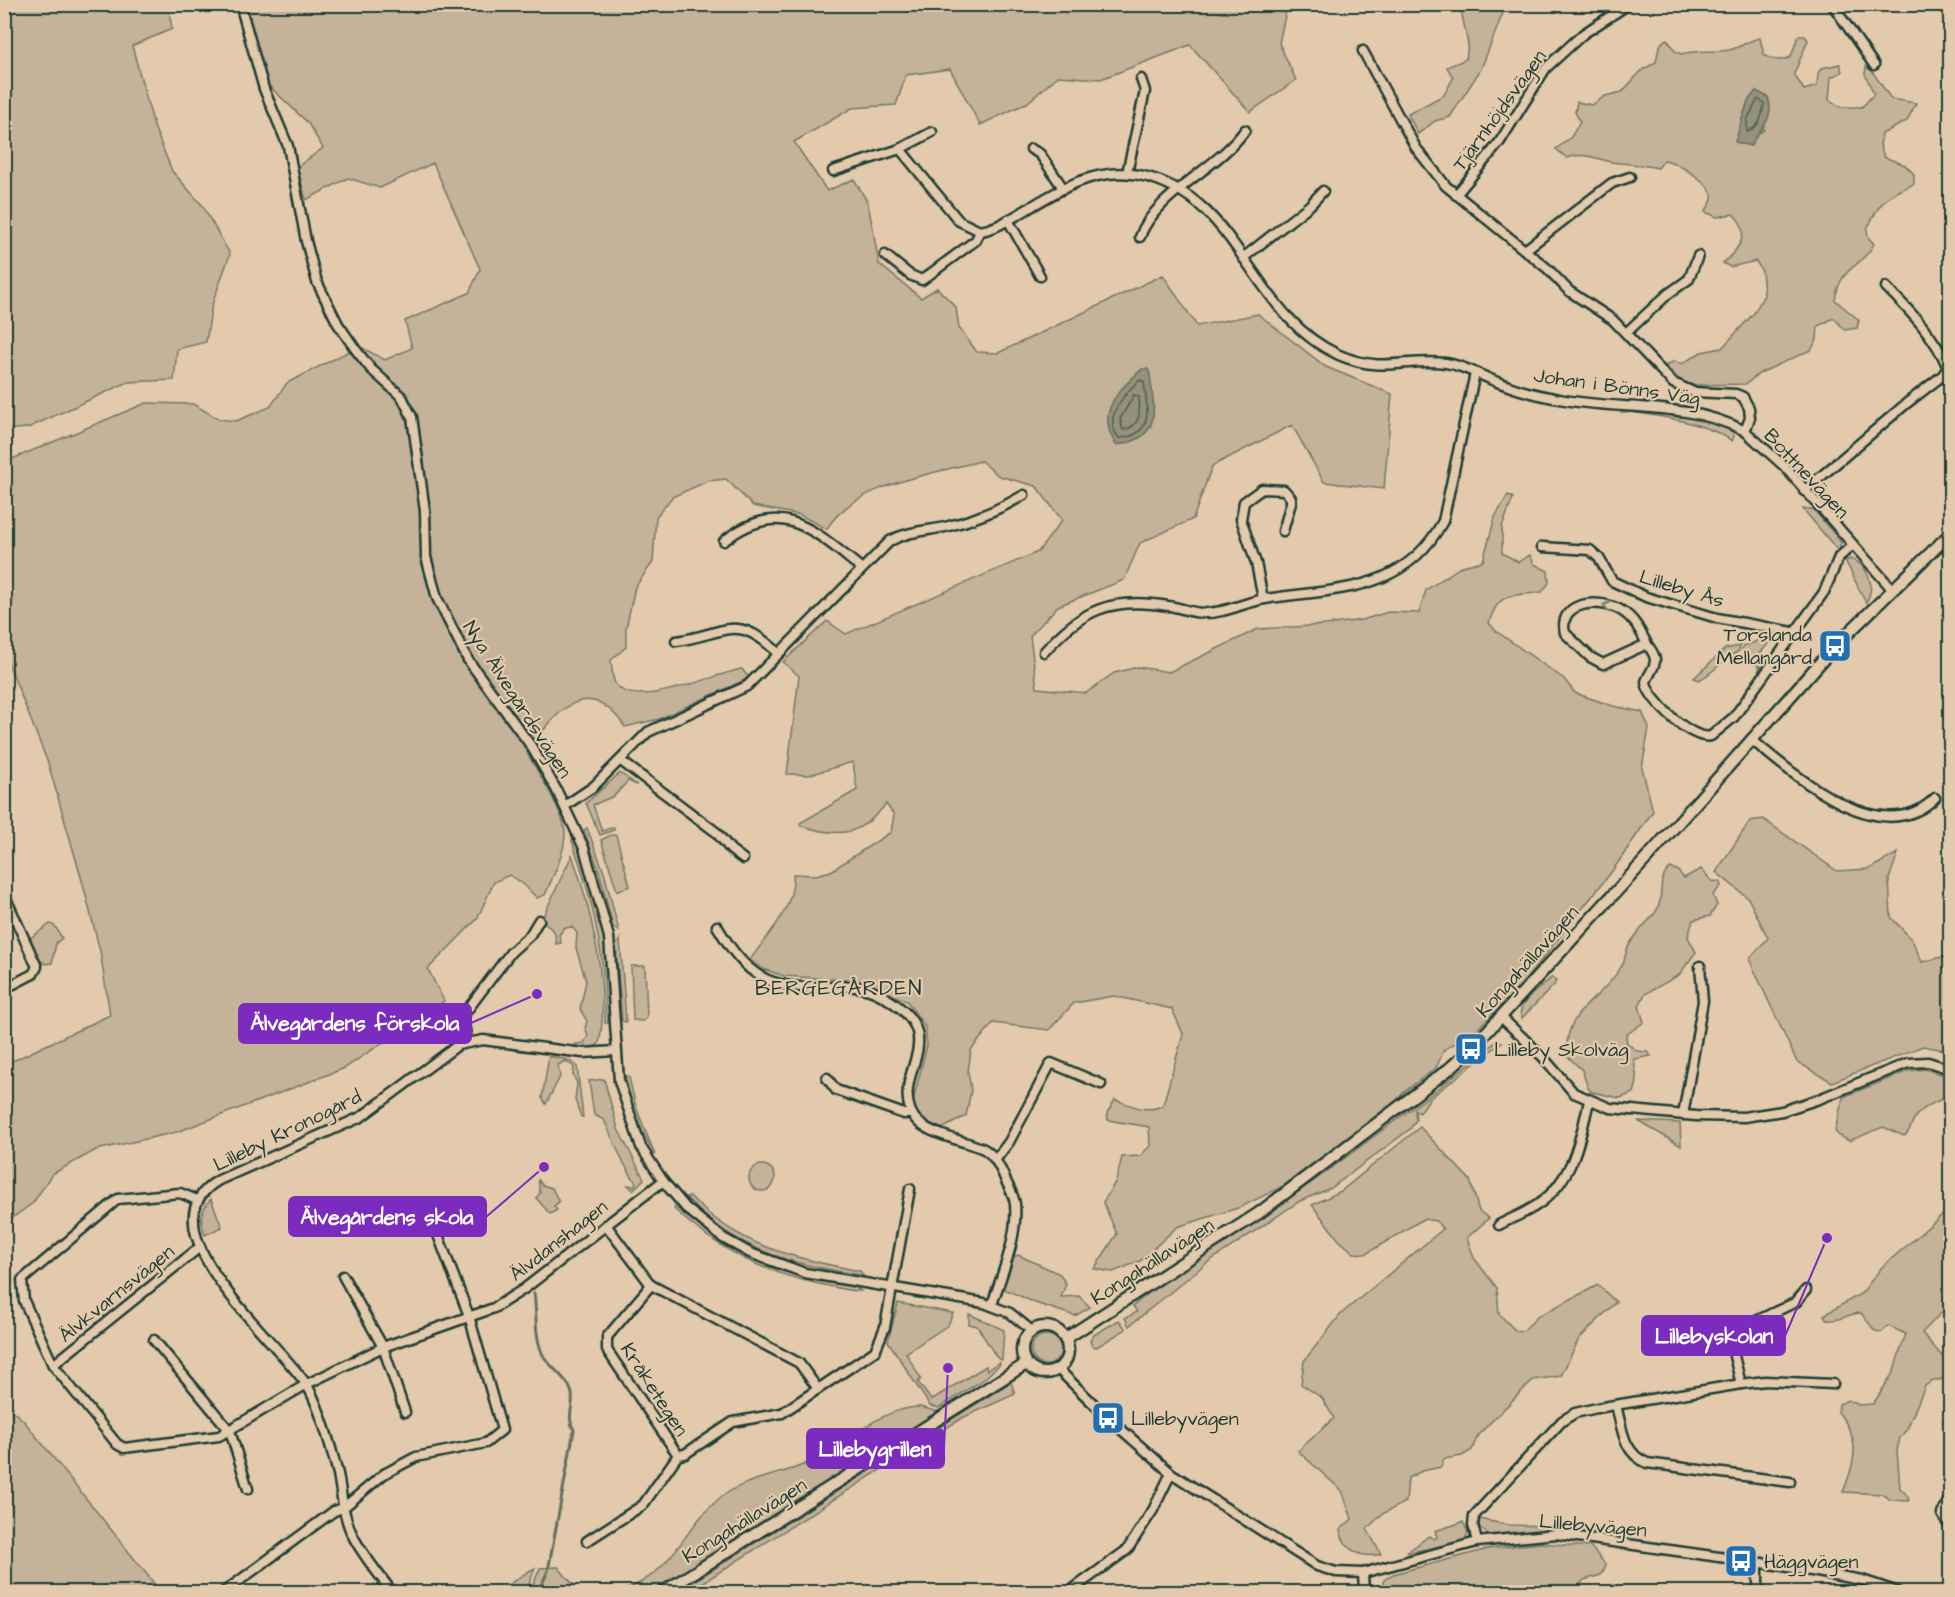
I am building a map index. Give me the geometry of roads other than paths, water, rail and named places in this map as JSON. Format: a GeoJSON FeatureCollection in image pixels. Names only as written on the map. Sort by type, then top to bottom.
{"type":"FeatureCollection","features":[{"type":"Feature","properties":{"kind":"street","name":"Nya Älvegårdsvägen"},"geometry":{"type":"LineString","coordinates":[[240,4],[264,89],[288,146],[306,241],[317,282],[338,324],[356,350],[370,369],[402,397],[412,417],[425,511],[426,556],[437,597],[468,660],[531,746],[566,805],[584,848],[609,937],[619,1081],[632,1126],[641,1147],[663,1181],[686,1208],[711,1230],[750,1253],[805,1272],[992,1305],[1010,1313],[1032,1331]]}},
{"type":"Feature","properties":{"kind":"street","name":"Tjärnhöjdsvägen"},"geometry":{"type":"LineString","coordinates":[[1455,195],[1499,143],[1546,68],[1583,34],[1629,4]]}},
{"type":"Feature","properties":{"kind":"street"},"geometry":{"type":"LineString","coordinates":[[1834,5],[1874,65]]}},
{"type":"Feature","properties":{"kind":"street","name":"Bottnevägen"},"geometry":{"type":"LineString","coordinates":[[1363,51],[1416,148],[1455,195],[1525,250],[1569,291],[1627,332],[1673,383],[1693,392],[1736,394],[1743,397],[1749,408],[1748,426],[1744,431],[1784,466],[1893,590]]}},
{"type":"Feature","properties":{"kind":"street"},"geometry":{"type":"LineString","coordinates":[[1127,173],[1145,91],[1141,79]]}},
{"type":"Feature","properties":{"kind":"street"},"geometry":{"type":"LineString","coordinates":[[1140,237],[1143,227],[1179,189],[1236,144],[1245,130]]}},
{"type":"Feature","properties":{"kind":"street"},"geometry":{"type":"LineString","coordinates":[[833,171],[900,149],[932,132]]}},
{"type":"Feature","properties":{"kind":"street"},"geometry":{"type":"LineString","coordinates":[[900,149],[959,221],[980,231]]}},
{"type":"Feature","properties":{"kind":"street"},"geometry":{"type":"LineString","coordinates":[[1031,149],[1040,154],[1063,188]]}},
{"type":"Feature","properties":{"kind":"street","name":"Johan i Bönns Väg"},"geometry":{"type":"LineString","coordinates":[[885,255],[910,275],[922,280],[976,240],[980,231],[1008,220],[1063,188],[1098,175],[1127,173],[1158,180],[1191,195],[1221,225],[1278,309],[1313,339],[1336,354],[1376,365],[1448,363],[1506,386],[1556,399],[1708,415],[1744,431]]}},
{"type":"Feature","properties":{"kind":"street"},"geometry":{"type":"LineString","coordinates":[[1525,250],[1612,183],[1630,177]]}},
{"type":"Feature","properties":{"kind":"street"},"geometry":{"type":"LineString","coordinates":[[1243,258],[1311,205],[1323,191]]}},
{"type":"Feature","properties":{"kind":"street"},"geometry":{"type":"LineString","coordinates":[[1008,220],[1040,276]]}},
{"type":"Feature","properties":{"kind":"street"},"geometry":{"type":"LineString","coordinates":[[1627,332],[1668,294],[1689,279],[1698,256]]}},
{"type":"Feature","properties":{"kind":"street"},"geometry":{"type":"LineString","coordinates":[[1804,491],[1906,403],[1942,376],[1948,368],[1934,342],[1911,312],[1886,287]]}},
{"type":"Feature","properties":{"kind":"street"},"geometry":{"type":"LineString","coordinates":[[1044,652],[1074,621],[1094,610],[1113,604],[1151,603],[1205,613],[1263,599],[1359,587],[1377,581],[1416,556],[1430,543],[1443,521],[1475,373]]}},
{"type":"Feature","properties":{"kind":"street"},"geometry":{"type":"LineString","coordinates":[[1263,599],[1257,563],[1240,519],[1244,502],[1262,489],[1284,490],[1291,498],[1291,502],[1283,531]]}},
{"type":"Feature","properties":{"kind":"street"},"geometry":{"type":"LineString","coordinates":[[566,805],[593,788],[648,732],[747,686],[890,541],[902,534],[944,527],[986,515],[1024,495]]}},
{"type":"Feature","properties":{"kind":"street"},"geometry":{"type":"LineString","coordinates":[[724,541],[739,529],[772,520],[789,520],[810,527],[862,569]]}},
{"type":"Feature","properties":{"kind":"street","name":"Kongahällavägen"},"geometry":{"type":"LineString","coordinates":[[1065,1339],[1249,1219],[1449,1069],[1501,1017],[1647,858],[1835,646],[1948,541]]}},
{"type":"Feature","properties":{"kind":"street","name":"Lilleby Ås"},"geometry":{"type":"LineString","coordinates":[[1647,644],[1627,651],[1608,663],[1597,662],[1565,633],[1565,618],[1569,611],[1584,604],[1613,606],[1630,618],[1647,644],[1655,660],[1646,682],[1648,690],[1688,732],[1706,738],[1719,732],[1734,717],[1824,592],[1839,557],[1852,546]]}},
{"type":"Feature","properties":{"kind":"street","name":"Lilleby Ås"},"geometry":{"type":"LineString","coordinates":[[1542,547],[1590,550],[1599,558],[1612,580],[1644,596],[1717,618],[1793,632]]}},
{"type":"Feature","properties":{"kind":"street"},"geometry":{"type":"LineString","coordinates":[[676,641],[726,628],[738,628],[757,635],[778,653]]}},
{"type":"Feature","properties":{"kind":"street"},"geometry":{"type":"LineString","coordinates":[[1751,739],[1825,796],[1847,807],[1883,815],[1909,816],[1935,798]]}},
{"type":"Feature","properties":{"kind":"street"},"geometry":{"type":"LineString","coordinates":[[621,761],[716,832],[731,850],[743,859]]}},
{"type":"Feature","properties":{"kind":"street"},"geometry":{"type":"LineString","coordinates":[[4,894],[36,960],[36,967],[33,974],[4,989]]}},
{"type":"Feature","properties":{"kind":"street"},"geometry":{"type":"LineString","coordinates":[[468,1042],[462,1021],[465,1013],[511,952],[530,935],[539,920]]}},
{"type":"Feature","properties":{"kind":"street"},"geometry":{"type":"LineString","coordinates":[[717,926],[744,966],[764,980],[780,985],[851,986],[868,989],[901,1009],[918,1035],[909,1089],[912,1114],[931,1131],[985,1150],[996,1159],[1015,1203],[1011,1246],[992,1305]]}},
{"type":"Feature","properties":{"kind":"street"},"geometry":{"type":"LineString","coordinates":[[1683,1114],[1703,1001],[1700,966]]}},
{"type":"Feature","properties":{"kind":"street"},"geometry":{"type":"LineString","coordinates":[[1501,1017],[1536,1050],[1574,1093],[1610,1108],[1730,1118],[1765,1115],[1819,1099],[1908,1064],[1928,1062],[1950,1069]]}},
{"type":"Feature","properties":{"kind":"street","name":"Lilleby Kronogård"},"geometry":{"type":"LineString","coordinates":[[197,1200],[209,1186],[219,1180],[361,1117],[458,1045],[483,1040],[583,1053],[616,1051]]}},
{"type":"Feature","properties":{"kind":"street"},"geometry":{"type":"LineString","coordinates":[[996,1159],[1010,1142],[1051,1063],[1101,1083]]}},
{"type":"Feature","properties":{"kind":"street"},"geometry":{"type":"LineString","coordinates":[[827,1077],[836,1090],[904,1114],[912,1114]]}},
{"type":"Feature","properties":{"kind":"street"},"geometry":{"type":"LineString","coordinates":[[1499,1225],[1540,1203],[1570,1168],[1579,1148],[1589,1101]]}},
{"type":"Feature","properties":{"kind":"street","name":"Älvdanshagen"},"geometry":{"type":"LineString","coordinates":[[53,1365],[117,1444],[124,1448],[211,1438],[230,1431],[307,1384],[383,1347],[494,1308],[524,1289],[663,1181]]}},
{"type":"Feature","properties":{"kind":"street"},"geometry":{"type":"LineString","coordinates":[[892,1287],[910,1189]]}},
{"type":"Feature","properties":{"kind":"street"},"geometry":{"type":"LineString","coordinates":[[53,1365],[21,1292],[21,1280],[25,1275],[118,1199],[180,1193],[197,1200],[195,1221],[200,1246],[218,1281],[307,1384],[329,1444],[343,1508],[353,1536],[392,1593]]}},
{"type":"Feature","properties":{"kind":"street"},"geometry":{"type":"LineString","coordinates":[[606,1225],[651,1285],[799,1363],[818,1389]]}},
{"type":"Feature","properties":{"kind":"street"},"geometry":{"type":"LineString","coordinates":[[228,1592],[334,1511],[343,1508],[384,1474],[417,1456],[486,1443],[502,1430],[469,1316],[435,1227]]}},
{"type":"Feature","properties":{"kind":"street","name":"Älvkvarnsvägen"},"geometry":{"type":"LineString","coordinates":[[53,1365],[200,1246]]}},
{"type":"Feature","properties":{"kind":"street"},"geometry":{"type":"LineString","coordinates":[[343,1276],[383,1347],[405,1412]]}},
{"type":"Feature","properties":{"kind":"street","name":"Kråketegen"},"geometry":{"type":"LineString","coordinates":[[651,1285],[608,1336],[607,1350],[678,1455]]}},
{"type":"Feature","properties":{"kind":"street","name":"Kråketegen"},"geometry":{"type":"LineString","coordinates":[[587,1541],[643,1505],[678,1455],[685,1454],[733,1422],[782,1413],[875,1351],[882,1338],[892,1287]]}},
{"type":"Feature","properties":{"kind":"street"},"geometry":{"type":"LineString","coordinates":[[1741,1384],[1731,1344],[1737,1330],[1796,1302],[1806,1290]]}},
{"type":"Feature","properties":{"kind":"street"},"geometry":{"type":"LineString","coordinates":[[1048,1328],[1058,1331],[1065,1339],[1068,1356],[1058,1369],[1041,1373],[1026,1364],[1022,1346],[1032,1331],[1048,1328]]}},
{"type":"Feature","properties":{"kind":"street"},"geometry":{"type":"LineString","coordinates":[[154,1340],[230,1431],[248,1490]]}},
{"type":"Feature","properties":{"kind":"street","name":"Kongahällavägen"},"geometry":{"type":"LineString","coordinates":[[663,1593],[1026,1364]]}},
{"type":"Feature","properties":{"kind":"street","name":"Lillebyvägen"},"geometry":{"type":"LineString","coordinates":[[1058,1369],[1108,1418],[1171,1473],[1317,1566],[1336,1572],[1363,1573],[1477,1542],[1556,1534],[1862,1580],[1896,1592]]}},
{"type":"Feature","properties":{"kind":"street"},"geometry":{"type":"LineString","coordinates":[[1477,1542],[1474,1516],[1562,1420],[1575,1413],[1765,1381],[1833,1384]]}},
{"type":"Feature","properties":{"kind":"street"},"geometry":{"type":"LineString","coordinates":[[1616,1405],[1627,1447],[1638,1459],[1647,1463],[1790,1482]]}},
{"type":"Feature","properties":{"kind":"street"},"geometry":{"type":"LineString","coordinates":[[1069,1593],[1127,1550],[1153,1510],[1171,1473]]}},
{"type":"Feature","properties":{"kind":"street"},"geometry":{"type":"LineString","coordinates":[[1950,1497],[1942,1514],[1950,1527]]}},
{"type":"Feature","properties":{"kind":"street"},"geometry":{"type":"LineString","coordinates":[[1758,1563],[1758,1593]]}},
{"type":"Feature","properties":{"kind":"street"},"geometry":{"type":"LineString","coordinates":[[1363,1573],[1364,1593]]}},
{"type":"Feature","properties":{"kind":"water"},"geometry":{"type":"Polygon","coordinates":[[[1756,91],[1768,97],[1770,112],[1751,146],[1735,142],[1748,101],[1756,91]]]}},
{"type":"Feature","properties":{"kind":"water"},"geometry":{"type":"Polygon","coordinates":[[[1142,369],[1148,369],[1150,374],[1153,399],[1152,421],[1142,436],[1131,442],[1116,445],[1108,422],[1112,403],[1142,369]]]}},
{"type":"Feature","properties":{"kind":"waterway"},"geometry":{"type":"LineString","coordinates":[[534,1293],[539,1346],[545,1358],[570,1388],[572,1394],[570,1416],[574,1430],[548,1571],[538,1592]]}},
{"type":"Feature","properties":{"kind":"place","name":"Torslanda Mellangård"},"geometry":{"type":"Point","coordinates":[1835,646]}},
{"type":"Feature","properties":{"kind":"place","name":"Älvegårdens förskola"},"geometry":{"type":"Point","coordinates":[537,994]}},
{"type":"Feature","properties":{"kind":"place","name":"Lilleby Skolväg"},"geometry":{"type":"Point","coordinates":[1471,1049]}},
{"type":"Feature","properties":{"kind":"place","name":"Älvegårdens skola"},"geometry":{"type":"Point","coordinates":[544,1167]}},
{"type":"Feature","properties":{"kind":"place","name":"Lillebyskolan"},"geometry":{"type":"Point","coordinates":[1827,1238]}},
{"type":"Feature","properties":{"kind":"place","name":"Lillebygrillen"},"geometry":{"type":"Point","coordinates":[948,1368]}},
{"type":"Feature","properties":{"kind":"place","name":"Lillebyvägen"},"geometry":{"type":"Point","coordinates":[1108,1418]}},
{"type":"Feature","properties":{"kind":"place","name":"Häggvägen"},"geometry":{"type":"Point","coordinates":[1741,1561]}},
{"type":"Feature","properties":{"kind":"district","name":"BERGEGÅRDEN"},"geometry":{"type":"Point","coordinates":[839,988]}}]}
